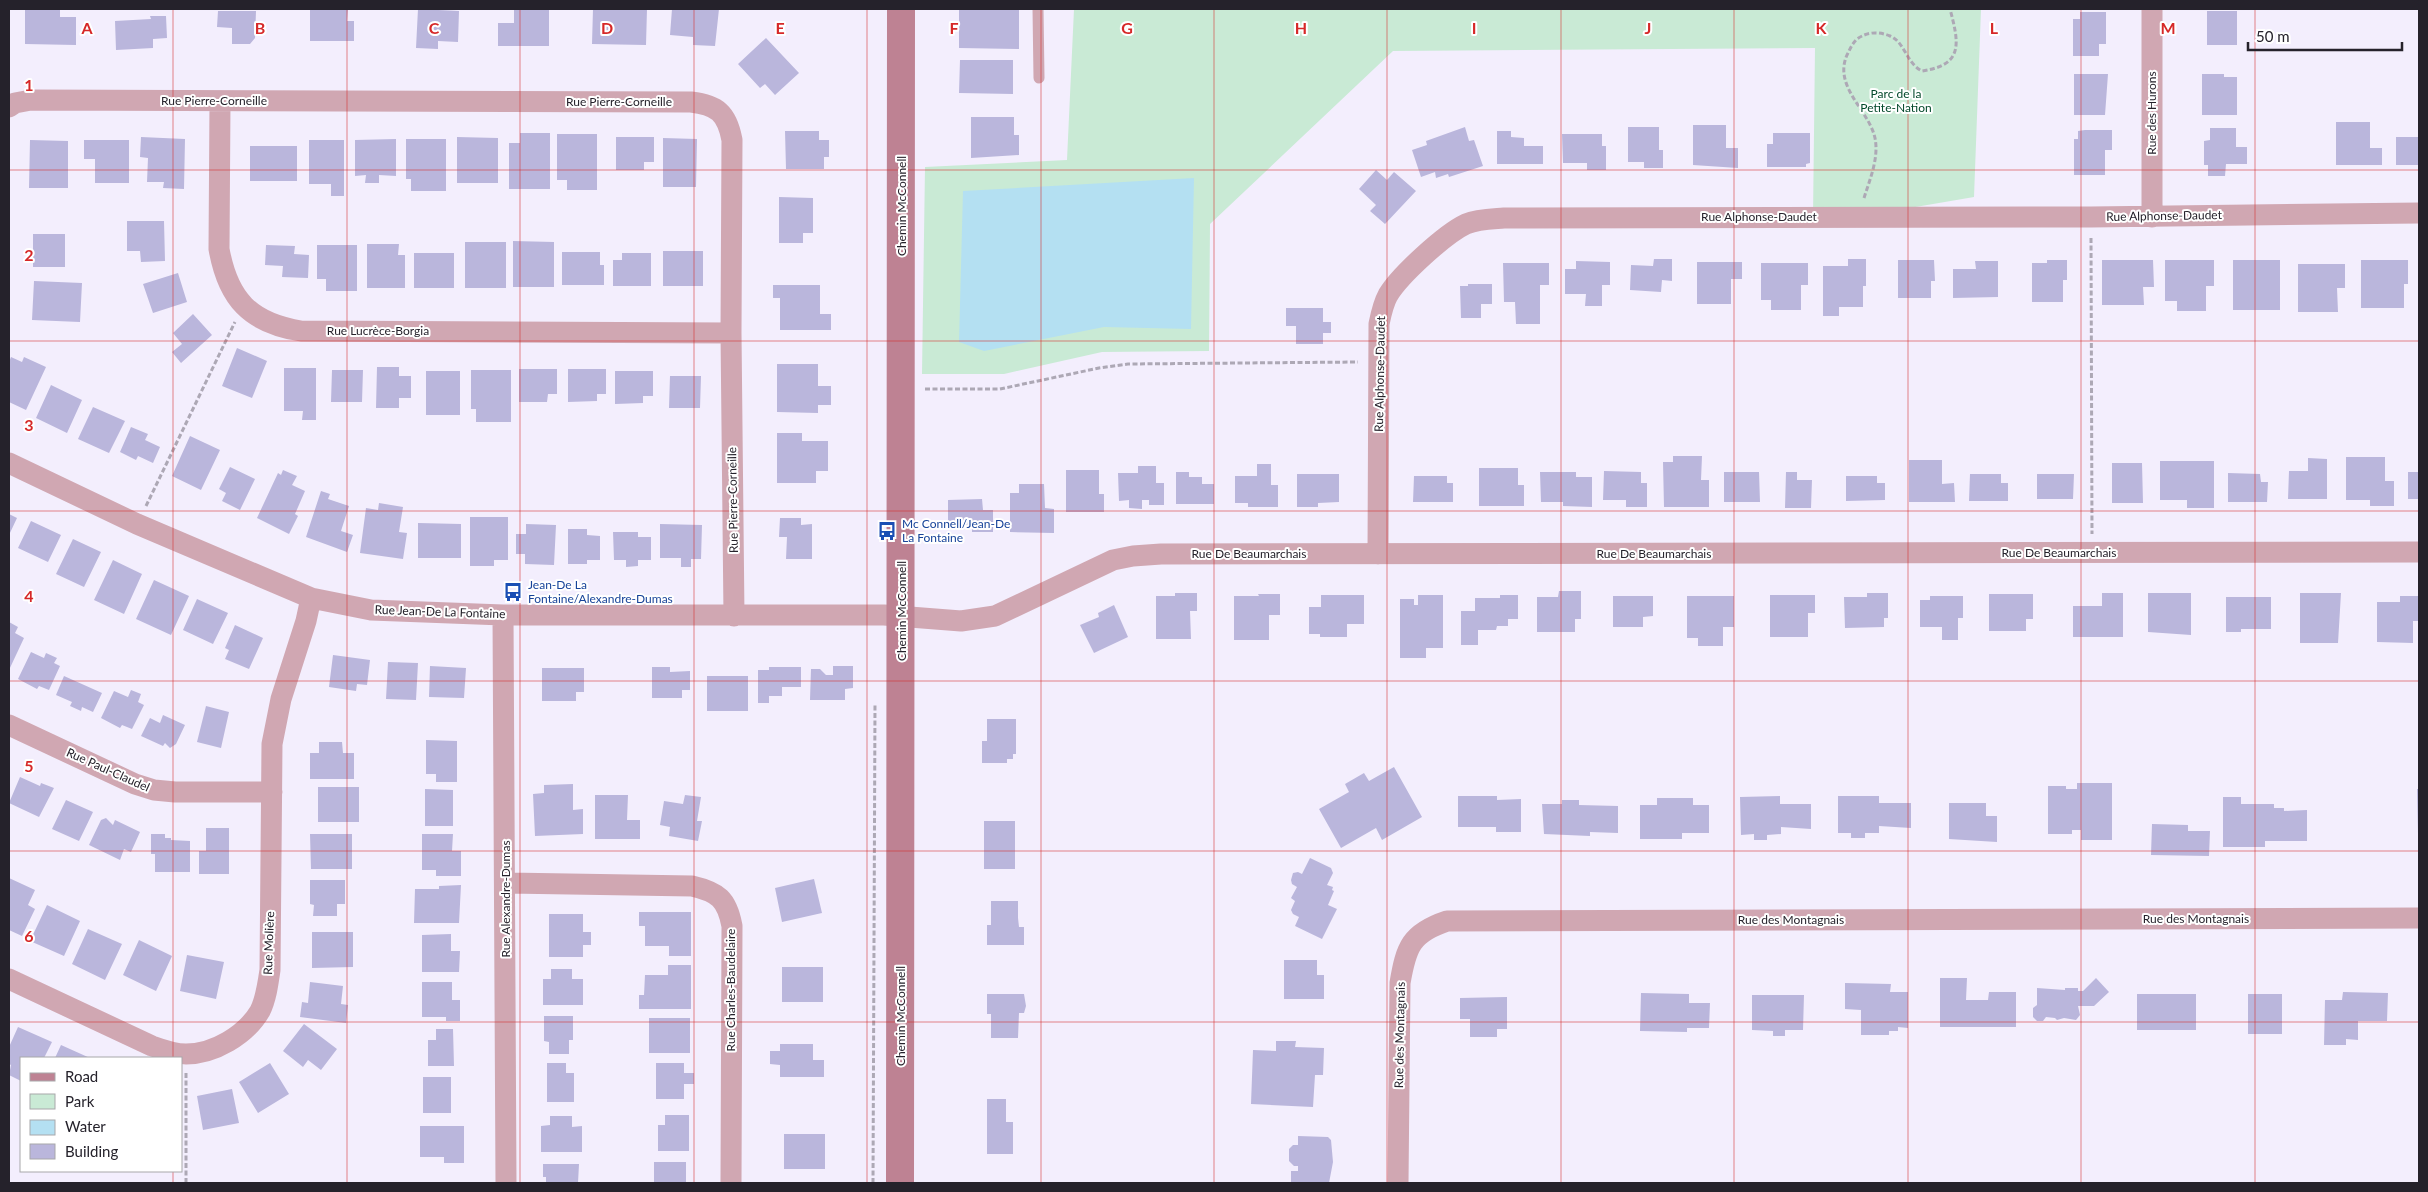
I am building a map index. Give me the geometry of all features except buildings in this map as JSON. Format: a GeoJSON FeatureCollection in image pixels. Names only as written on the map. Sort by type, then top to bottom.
{"type":"FeatureCollection","features":[{"type":"Feature","properties":{"kind":"street","name":"Chemin McConnell"},"geometry":{"type":"LineString","coordinates":[[900,1183],[902,9]]}},
{"type":"Feature","properties":{"kind":"street","name":"Rue des Hurons"},"geometry":{"type":"LineString","coordinates":[[2152,9],[2152,217]]}},
{"type":"Feature","properties":{"kind":"street","name":"Rue Pierre-Corneille"},"geometry":{"type":"LineString","coordinates":[[9,107],[15,103],[31,100],[691,102],[708,104],[720,112],[729,125],[732,140],[731,333],[734,616]]}},
{"type":"Feature","properties":{"kind":"street","name":"Rue Lucrèce-Borgia"},"geometry":{"type":"LineString","coordinates":[[220,102],[219,249],[228,285],[243,306],[261,320],[281,328],[301,331],[731,333]]}},
{"type":"Feature","properties":{"kind":"street","name":"Rue Alphonse-Daudet"},"geometry":{"type":"LineString","coordinates":[[1378,554],[1379,362],[1382,310],[1387,296],[1397,282],[1450,233],[1467,224],[1484,219],[1504,218],[2152,217],[2419,213]]}},
{"type":"Feature","properties":{"kind":"street","name":"Rue Jean-De La Fontaine"},"geometry":{"type":"LineString","coordinates":[[9,463],[137,524],[310,598],[371,610],[503,615],[902,617]]}},
{"type":"Feature","properties":{"kind":"street","name":"Rue De Beaumarchais"},"geometry":{"type":"LineString","coordinates":[[902,617],[961,621],[996,616],[1113,560],[1133,556],[2419,552]]}},
{"type":"Feature","properties":{"kind":"street","name":"Rue Molière"},"geometry":{"type":"LineString","coordinates":[[9,979],[152,1046],[186,1054],[204,1051],[234,1038],[248,1026],[260,1010],[267,990],[270,970],[272,744],[281,699],[306,621],[310,598]]}},
{"type":"Feature","properties":{"kind":"street","name":"Rue Alexandre-Dumas"},"geometry":{"type":"LineString","coordinates":[[503,615],[506,883],[506,1183]]}},
{"type":"Feature","properties":{"kind":"street","name":"Rue Paul-Claudel"},"geometry":{"type":"LineString","coordinates":[[9,724],[135,784],[154,790],[272,792]]}},
{"type":"Feature","properties":{"kind":"street","name":"Rue Charles-Baudelaire"},"geometry":{"type":"LineString","coordinates":[[506,883],[692,886],[708,890],[720,897],[729,911],[732,926],[730,1183]]}},
{"type":"Feature","properties":{"kind":"street","name":"Rue des Montagnais"},"geometry":{"type":"LineString","coordinates":[[1398,1183],[1400,983],[1404,961],[1413,941],[1428,928],[1447,921],[2419,918]]}},
{"type":"Feature","properties":{"kind":"lane"},"geometry":{"type":"LineString","coordinates":[[1038,9],[1039,78]]}},
{"type":"Feature","properties":{"kind":"path"},"geometry":{"type":"LineString","coordinates":[[1857,217],[1874,168],[1875,139],[1868,120],[1846,85],[1845,59],[1852,43],[1862,36],[1879,33],[1891,36],[1899,43],[1913,66],[1922,71],[1943,66],[1952,61],[1956,50],[1956,29],[1950,9]]}},
{"type":"Feature","properties":{"kind":"path"},"geometry":{"type":"LineString","coordinates":[[2091,217],[2092,553]]}},
{"type":"Feature","properties":{"kind":"path"},"geometry":{"type":"LineString","coordinates":[[137,524],[243,306]]}},
{"type":"Feature","properties":{"kind":"path"},"geometry":{"type":"LineString","coordinates":[[902,388],[1000,389],[1099,368],[1128,364],[1379,362]]}},
{"type":"Feature","properties":{"kind":"path"},"geometry":{"type":"LineString","coordinates":[[186,1054],[186,1183]]}},
{"type":"Feature","properties":{"kind":"green space","name":"Parc de la Petite-Nation"},"geometry":{"type":"Polygon","coordinates":[[[1074,9],[1981,9],[1974,197],[1857,217],[1813,217],[1815,48],[1393,51],[1210,224],[1209,351],[1102,352],[1004,374],[922,374],[925,167],[1067,160],[1074,9]]]}},
{"type":"Feature","properties":{"kind":"water"},"geometry":{"type":"Polygon","coordinates":[[[1194,178],[1191,329],[1104,327],[984,351],[959,342],[963,191],[1194,178]]]}},
{"type":"Feature","properties":{"kind":"place","name":"Mc Connell/Jean-De La Fontaine"},"geometry":{"type":"Point","coordinates":[887,531]}},
{"type":"Feature","properties":{"kind":"place","name":"Jean-De La Fontaine/Alexandre-Dumas"},"geometry":{"type":"Point","coordinates":[513,592]}}]}
